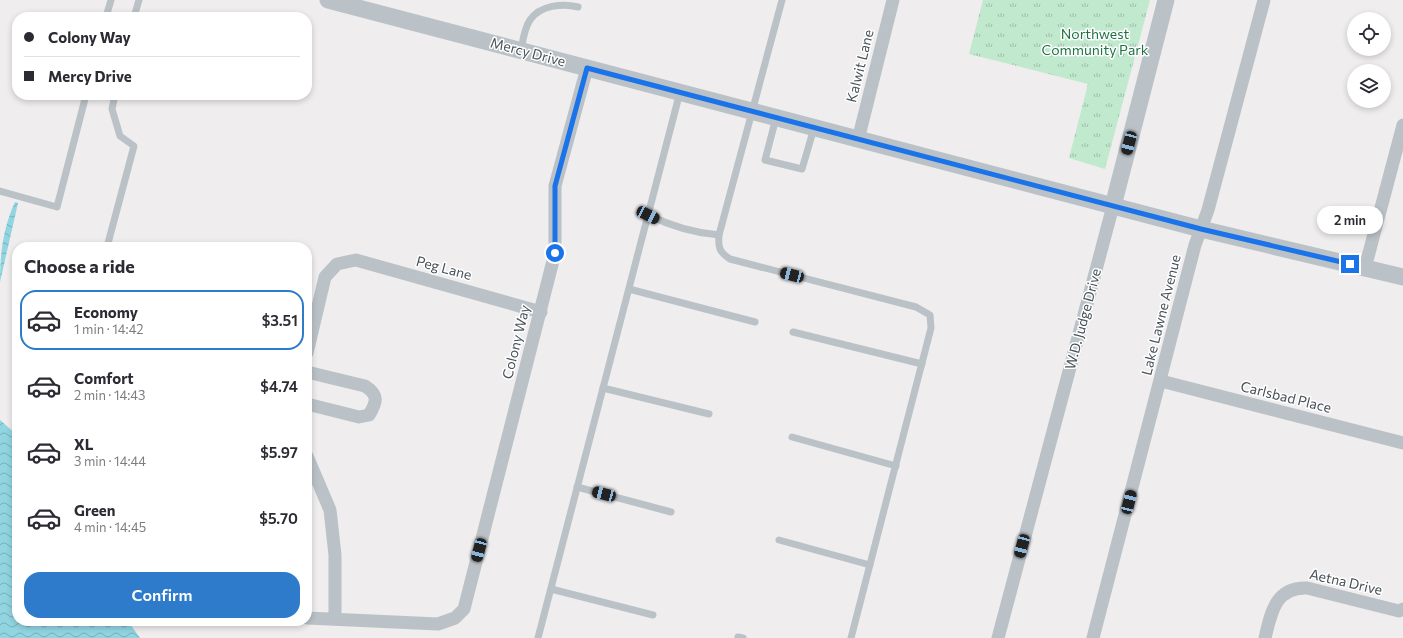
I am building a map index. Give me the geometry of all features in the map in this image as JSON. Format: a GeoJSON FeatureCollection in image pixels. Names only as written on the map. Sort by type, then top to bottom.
{"type":"FeatureCollection","features":[{"type":"Feature","properties":{"kind":"street","name":"Mercy Drive"},"geometry":{"type":"LineString","coordinates":[[328,0],[355,3],[587,68],[1201,229],[1403,277]]}},
{"type":"Feature","properties":{"kind":"street","name":"Kalwit Lane"},"geometry":{"type":"LineString","coordinates":[[858,140],[893,0]]}},
{"type":"Feature","properties":{"kind":"street","name":"W.D. Judge Drive"},"geometry":{"type":"LineString","coordinates":[[998,638],[1113,206],[1166,0]]}},
{"type":"Feature","properties":{"kind":"street","name":"Lake Lawne Avenue"},"geometry":{"type":"LineString","coordinates":[[1093,638],[1161,381],[1195,245],[1208,210],[1264,0]]}},
{"type":"Feature","properties":{"kind":"street","name":"Colony Way"},"geometry":{"type":"LineString","coordinates":[[335,618],[438,624],[454,618],[464,609],[555,253],[555,186],[587,68]]}},
{"type":"Feature","properties":{"kind":"street"},"geometry":{"type":"LineString","coordinates":[[1365,268],[1403,125]]}},
{"type":"Feature","properties":{"kind":"street","name":"Peg Lane"},"geometry":{"type":"LineString","coordinates":[[312,332],[325,277],[337,264],[356,260],[541,312]]}},
{"type":"Feature","properties":{"kind":"street"},"geometry":{"type":"LineString","coordinates":[[312,373],[365,386],[373,391],[376,398],[374,407],[369,415],[359,417],[312,405]]}},
{"type":"Feature","properties":{"kind":"street","name":"Carlsbad Place"},"geometry":{"type":"LineString","coordinates":[[1161,381],[1403,443]]}},
{"type":"Feature","properties":{"kind":"street"},"geometry":{"type":"LineString","coordinates":[[312,468],[330,510],[335,555],[335,618],[312,618]]}},
{"type":"Feature","properties":{"kind":"street","name":"Aetna Drive"},"geometry":{"type":"LineString","coordinates":[[1265,638],[1272,611],[1279,598],[1298,588],[1307,588],[1398,611],[1403,609]]}},
{"type":"Feature","properties":{"kind":"lane"},"geometry":{"type":"LineString","coordinates":[[107,12],[111,0]]}},
{"type":"Feature","properties":{"kind":"lane"},"geometry":{"type":"LineString","coordinates":[[135,12],[139,0]]}},
{"type":"Feature","properties":{"kind":"lane"},"geometry":{"type":"LineString","coordinates":[[782,0],[719,235],[718,246],[721,253],[730,259],[916,307],[930,315],[931,328],[852,638]]}},
{"type":"Feature","properties":{"kind":"lane"},"geometry":{"type":"LineString","coordinates":[[520,50],[530,20],[537,13],[564,4],[578,7]]}},
{"type":"Feature","properties":{"kind":"lane"},"geometry":{"type":"LineString","coordinates":[[538,638],[680,92]]}},
{"type":"Feature","properties":{"kind":"lane"},"geometry":{"type":"LineString","coordinates":[[0,192],[58,207],[85,100]]}},
{"type":"Feature","properties":{"kind":"lane"},"geometry":{"type":"LineString","coordinates":[[108,242],[134,146],[120,136],[112,109],[114,100]]}},
{"type":"Feature","properties":{"kind":"lane"},"geometry":{"type":"LineString","coordinates":[[776,118],[765,160],[802,169],[814,128]]}},
{"type":"Feature","properties":{"kind":"lane"},"geometry":{"type":"LineString","coordinates":[[648,215],[666,224],[699,233],[719,235]]}},
{"type":"Feature","properties":{"kind":"lane"},"geometry":{"type":"LineString","coordinates":[[629,289],[755,322]]}},
{"type":"Feature","properties":{"kind":"lane"},"geometry":{"type":"LineString","coordinates":[[793,332],[922,364]]}},
{"type":"Feature","properties":{"kind":"lane"},"geometry":{"type":"LineString","coordinates":[[603,388],[709,414]]}},
{"type":"Feature","properties":{"kind":"lane"},"geometry":{"type":"LineString","coordinates":[[792,437],[896,466]]}},
{"type":"Feature","properties":{"kind":"lane"},"geometry":{"type":"LineString","coordinates":[[577,487],[671,512]]}},
{"type":"Feature","properties":{"kind":"lane"},"geometry":{"type":"LineString","coordinates":[[779,540],[870,565]]}},
{"type":"Feature","properties":{"kind":"lane"},"geometry":{"type":"LineString","coordinates":[[551,589],[653,615]]}},
{"type":"Feature","properties":{"kind":"green space","name":"Northwest Community Park"},"geometry":{"type":"Polygon","coordinates":[[[983,0],[1150,0],[1105,169],[1069,158],[1088,84],[969,54],[983,0]]]}},
{"type":"Feature","properties":{"kind":"water"},"geometry":{"type":"Polygon","coordinates":[[[15,202],[18,203],[0,282],[3,241],[15,202]]]}},
{"type":"Feature","properties":{"kind":"water"},"geometry":{"type":"Polygon","coordinates":[[[0,420],[12,431],[12,626],[132,626],[140,638],[0,638],[0,420]]]}},
{"type":"Feature","properties":{"kind":"route"},"geometry":{"type":"LineString","coordinates":[[555,253],[555,186],[587,68],[1201,229],[1350,264]]}}]}
